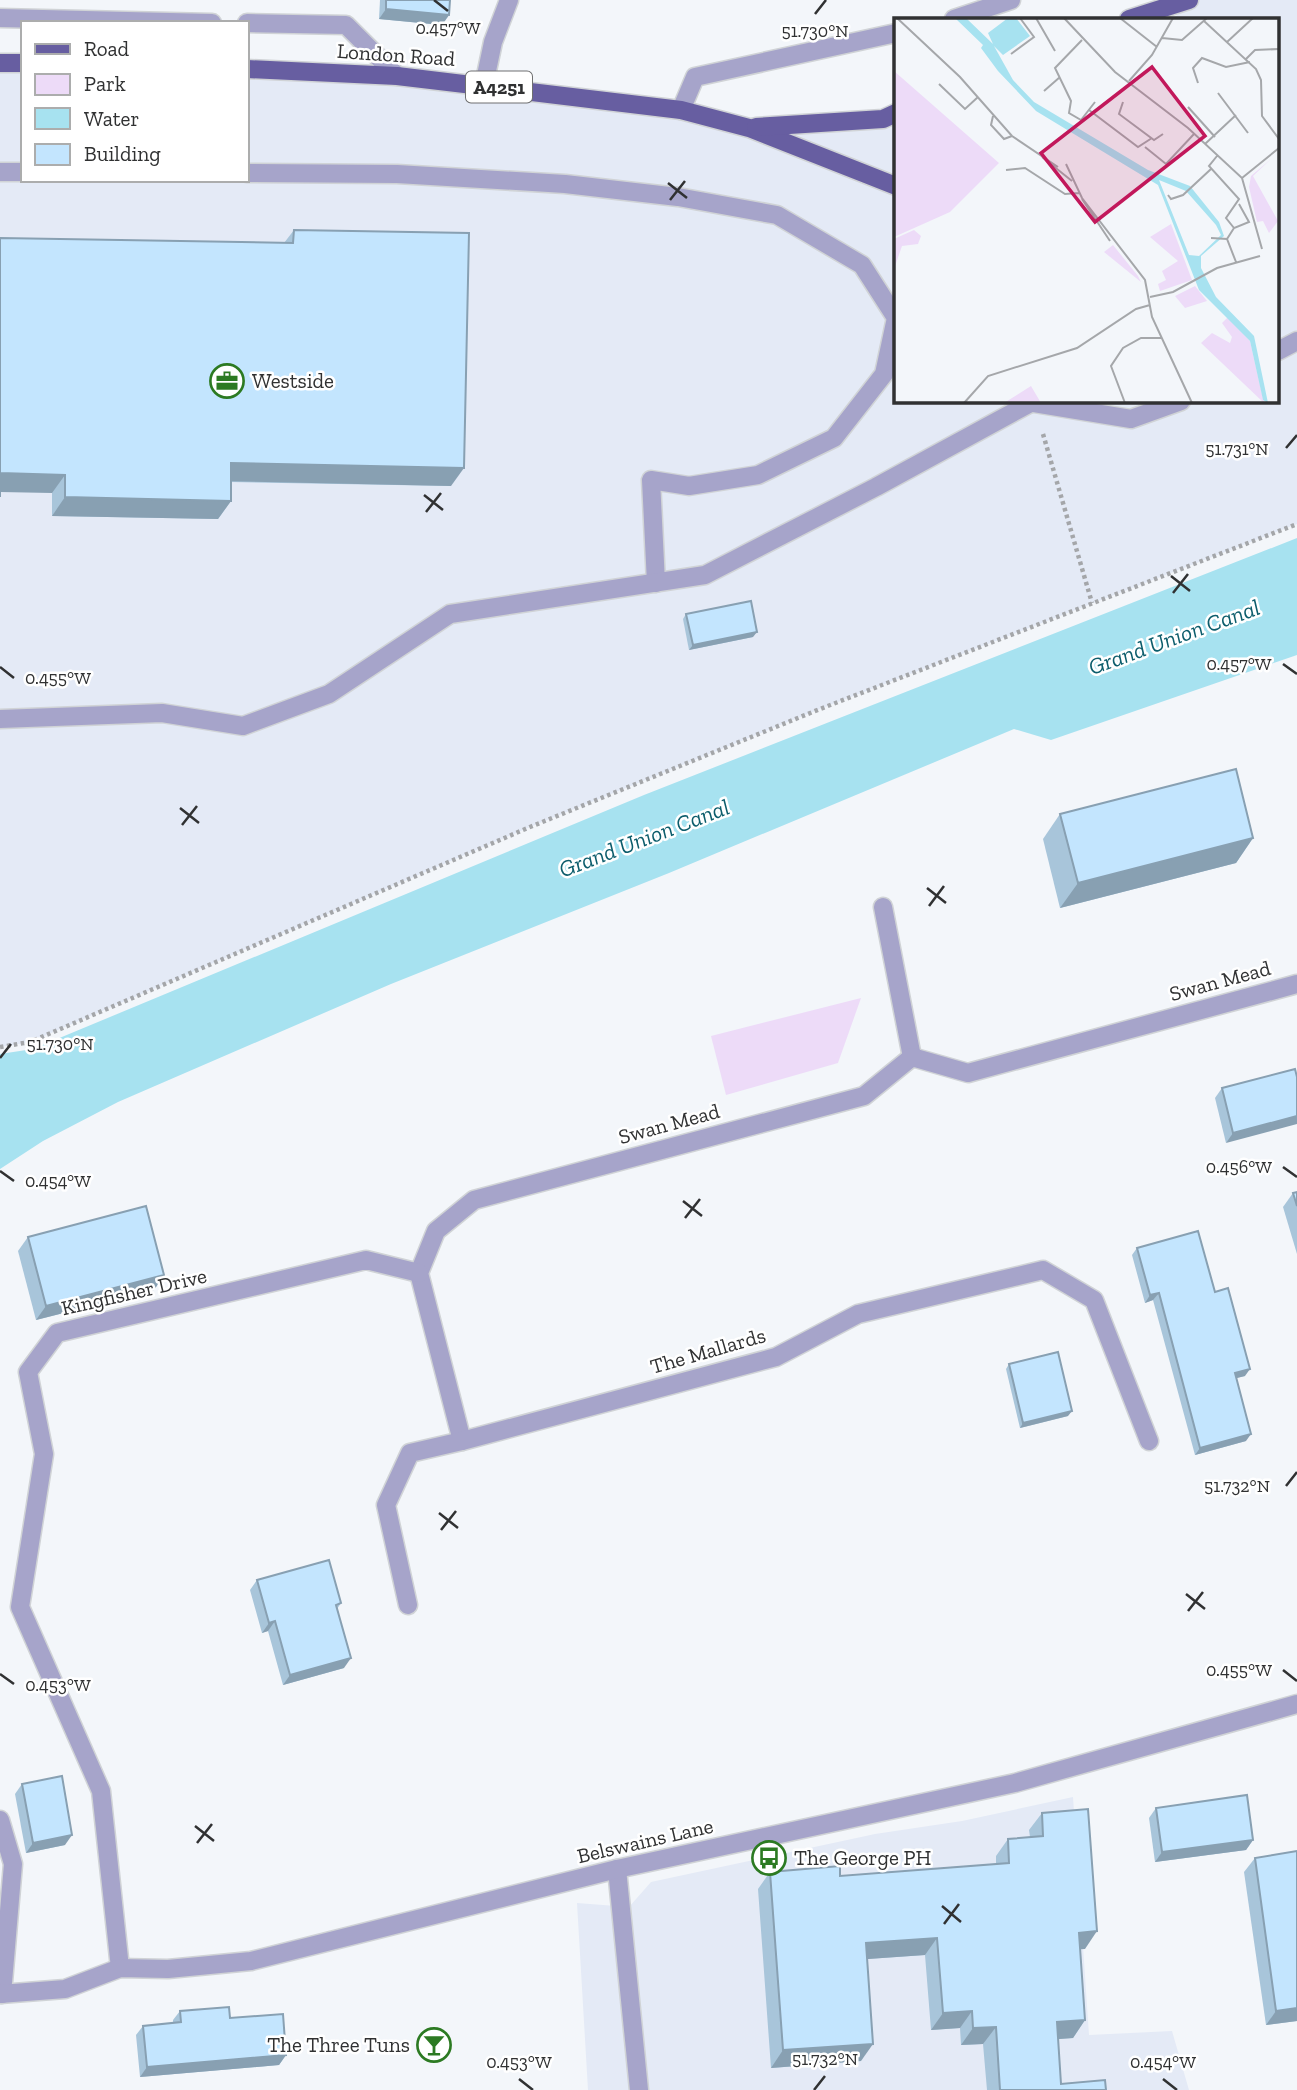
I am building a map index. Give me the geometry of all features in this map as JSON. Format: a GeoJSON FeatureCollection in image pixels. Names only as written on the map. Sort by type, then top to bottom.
{"type":"FeatureCollection","features":[{"type":"Feature","properties":{"kind":"main road"},"geometry":{"type":"LineString","coordinates":[[1132,18],[1190,0]]}},
{"type":"Feature","properties":{"kind":"main road"},"geometry":{"type":"LineString","coordinates":[[1174,18],[1190,0]]}},
{"type":"Feature","properties":{"kind":"main road"},"geometry":{"type":"LineString","coordinates":[[0,63],[21,63]]}},
{"type":"Feature","properties":{"kind":"main road","name":"London Road"},"geometry":{"type":"LineString","coordinates":[[248,69],[397,76],[681,110],[748,128],[894,185]]}},
{"type":"Feature","properties":{"kind":"main road","name":"London Road"},"geometry":{"type":"LineString","coordinates":[[748,128],[883,119],[894,114]]}},
{"type":"Feature","properties":{"kind":"street"},"geometry":{"type":"LineString","coordinates":[[484,85],[493,42],[509,0]]}},
{"type":"Feature","properties":{"kind":"street"},"geometry":{"type":"LineString","coordinates":[[957,18],[1011,0]]}},
{"type":"Feature","properties":{"kind":"street"},"geometry":{"type":"LineString","coordinates":[[0,19],[106,21]]}},
{"type":"Feature","properties":{"kind":"street"},"geometry":{"type":"LineString","coordinates":[[248,23],[346,25],[397,76]]}},
{"type":"Feature","properties":{"kind":"street"},"geometry":{"type":"LineString","coordinates":[[681,110],[695,77],[894,33]]}},
{"type":"Feature","properties":{"kind":"street"},"geometry":{"type":"LineString","coordinates":[[0,172],[21,172]]}},
{"type":"Feature","properties":{"kind":"street"},"geometry":{"type":"LineString","coordinates":[[248,173],[397,174],[565,184],[678,197],[777,215],[862,265],[894,315]]}},
{"type":"Feature","properties":{"kind":"street"},"geometry":{"type":"LineString","coordinates":[[656,583],[651,480],[689,486],[758,475],[834,438],[884,374],[894,327]]}},
{"type":"Feature","properties":{"kind":"street"},"geometry":{"type":"LineString","coordinates":[[1280,350],[1297,341]]}},
{"type":"Feature","properties":{"kind":"street"},"geometry":{"type":"LineString","coordinates":[[0,719],[162,713],[243,726],[329,694],[450,614],[705,575],[1034,402],[1131,419],[1178,402]]}},
{"type":"Feature","properties":{"kind":"street"},"geometry":{"type":"LineString","coordinates":[[883,907],[912,1057]]}},
{"type":"Feature","properties":{"kind":"street","name":"Swan Mead"},"geometry":{"type":"LineString","coordinates":[[419,1273],[436,1231],[474,1200],[864,1097],[912,1057],[968,1073],[1297,984]]}},
{"type":"Feature","properties":{"kind":"street","name":"Kingfisher Drive"},"geometry":{"type":"LineString","coordinates":[[120,1968],[102,1791],[20,1607],[44,1454],[28,1373],[57,1333],[366,1260],[419,1273]]}},
{"type":"Feature","properties":{"kind":"street","name":"The Mallards"},"geometry":{"type":"LineString","coordinates":[[408,1605],[386,1505],[410,1453],[776,1357],[858,1314],[1043,1270],[1094,1300],[1149,1441]]}},
{"type":"Feature","properties":{"kind":"street"},"geometry":{"type":"LineString","coordinates":[[419,1273],[462,1441]]}},
{"type":"Feature","properties":{"kind":"street","name":"Belswains Lane"},"geometry":{"type":"LineString","coordinates":[[1,1994],[65,1989],[120,1968],[168,1969],[251,1961],[617,1869],[1015,1783],[1297,1704]]}},
{"type":"Feature","properties":{"kind":"street"},"geometry":{"type":"LineString","coordinates":[[0,1820],[13,1864],[1,1994]]}},
{"type":"Feature","properties":{"kind":"street"},"geometry":{"type":"LineString","coordinates":[[617,1869],[639,2090]]}},
{"type":"Feature","properties":{"kind":"path"},"geometry":{"type":"LineString","coordinates":[[1034,402],[1092,604]]}},
{"type":"Feature","properties":{"kind":"path"},"geometry":{"type":"LineString","coordinates":[[0,1046],[30,1042],[530,827],[820,709],[1297,524]]}},
{"type":"Feature","properties":{"kind":"shaded area"},"geometry":{"type":"Polygon","coordinates":[[[1192,0],[1297,0],[1297,524],[820,709],[530,827],[30,1042],[0,1047],[0,63],[21,63],[21,182],[248,182],[248,69],[397,76],[749,128],[894,118],[894,402],[1280,402],[1280,18],[1174,18],[1192,0]]]}},
{"type":"Feature","properties":{"kind":"shaded area"},"geometry":{"type":"Polygon","coordinates":[[[1073,1797],[1089,2035],[1172,2031],[1189,2090],[588,2090],[577,1903],[629,1907],[651,1882],[875,1834],[962,1821],[1073,1797]]]}},
{"type":"Feature","properties":{"kind":"green space"},"geometry":{"type":"Polygon","coordinates":[[[861,998],[838,1063],[726,1095],[711,1036],[861,998]]]}},
{"type":"Feature","properties":{"kind":"water","name":"Grand Union Canal"},"geometry":{"type":"Polygon","coordinates":[[[1297,538],[1297,655],[1051,740],[1014,729],[669,873],[391,984],[118,1102],[43,1141],[0,1169],[0,1054],[33,1049],[644,795],[1297,538]]]}},
{"type":"Feature","properties":{"kind":"building"},"geometry":{"type":"Polygon","coordinates":[[[386,0],[450,0],[449,15],[386,9],[386,0]]]}},
{"type":"Feature","properties":{"kind":"building","name":"Westside"},"geometry":{"type":"Polygon","coordinates":[[[294,230],[469,233],[464,468],[231,463],[231,501],[65,497],[65,475],[0,473],[0,238],[293,243],[294,230]]]}},
{"type":"Feature","properties":{"kind":"building"},"geometry":{"type":"Polygon","coordinates":[[[751,601],[757,632],[693,645],[686,614],[751,601]]]}},
{"type":"Feature","properties":{"kind":"building"},"geometry":{"type":"Polygon","coordinates":[[[1236,769],[1253,838],[1078,883],[1060,814],[1236,769]]]}},
{"type":"Feature","properties":{"kind":"building"},"geometry":{"type":"Polygon","coordinates":[[[1295,1069],[1297,1116],[1233,1133],[1222,1088],[1295,1069]]]}},
{"type":"Feature","properties":{"kind":"building"},"geometry":{"type":"Polygon","coordinates":[[[146,1206],[164,1275],[46,1306],[28,1237],[146,1206]]]}},
{"type":"Feature","properties":{"kind":"building"},"geometry":{"type":"Polygon","coordinates":[[[1198,1231],[1215,1292],[1228,1288],[1250,1369],[1235,1373],[1251,1434],[1200,1448],[1159,1293],[1150,1295],[1137,1248],[1198,1231]]]}},
{"type":"Feature","properties":{"kind":"building"},"geometry":{"type":"Polygon","coordinates":[[[1058,1352],[1072,1411],[1023,1423],[1009,1364],[1058,1352]]]}},
{"type":"Feature","properties":{"kind":"building"},"geometry":{"type":"Polygon","coordinates":[[[329,1560],[341,1603],[336,1605],[351,1658],[290,1675],[275,1621],[269,1623],[257,1580],[329,1560]]]}},
{"type":"Feature","properties":{"kind":"building"},"geometry":{"type":"Polygon","coordinates":[[[62,1776],[72,1835],[33,1843],[22,1784],[62,1776]]]}},
{"type":"Feature","properties":{"kind":"building"},"geometry":{"type":"Polygon","coordinates":[[[1247,1795],[1253,1840],[1162,1852],[1156,1808],[1247,1795]]]}},
{"type":"Feature","properties":{"kind":"building"},"geometry":{"type":"Polygon","coordinates":[[[1088,1809],[1097,1931],[1079,1933],[1085,2020],[1057,2022],[1061,2084],[1105,2080],[1106,2090],[1000,2090],[996,2027],[973,2028],[972,2011],[943,2013],[937,1938],[866,1943],[873,2044],[783,2050],[770,1872],[840,1866],[840,1876],[1009,1863],[1008,1839],[1043,1836],[1042,1813],[1088,1809]]]}},
{"type":"Feature","properties":{"kind":"building"},"geometry":{"type":"Polygon","coordinates":[[[1297,1851],[1297,2008],[1276,2011],[1255,1858],[1297,1851]]]}},
{"type":"Feature","properties":{"kind":"building"},"geometry":{"type":"Polygon","coordinates":[[[229,2007],[230,2018],[283,2014],[286,2055],[147,2067],[143,2026],[181,2022],[180,2011],[229,2007]]]}},
{"type":"Feature","properties":{"kind":"place","name":"Westside"},"geometry":{"type":"Point","coordinates":[227,381]}},
{"type":"Feature","properties":{"kind":"place","name":"The George PH"},"geometry":{"type":"Point","coordinates":[769,1858]}},
{"type":"Feature","properties":{"kind":"place","name":"The Three Tuns"},"geometry":{"type":"Point","coordinates":[434,2045]}}]}
